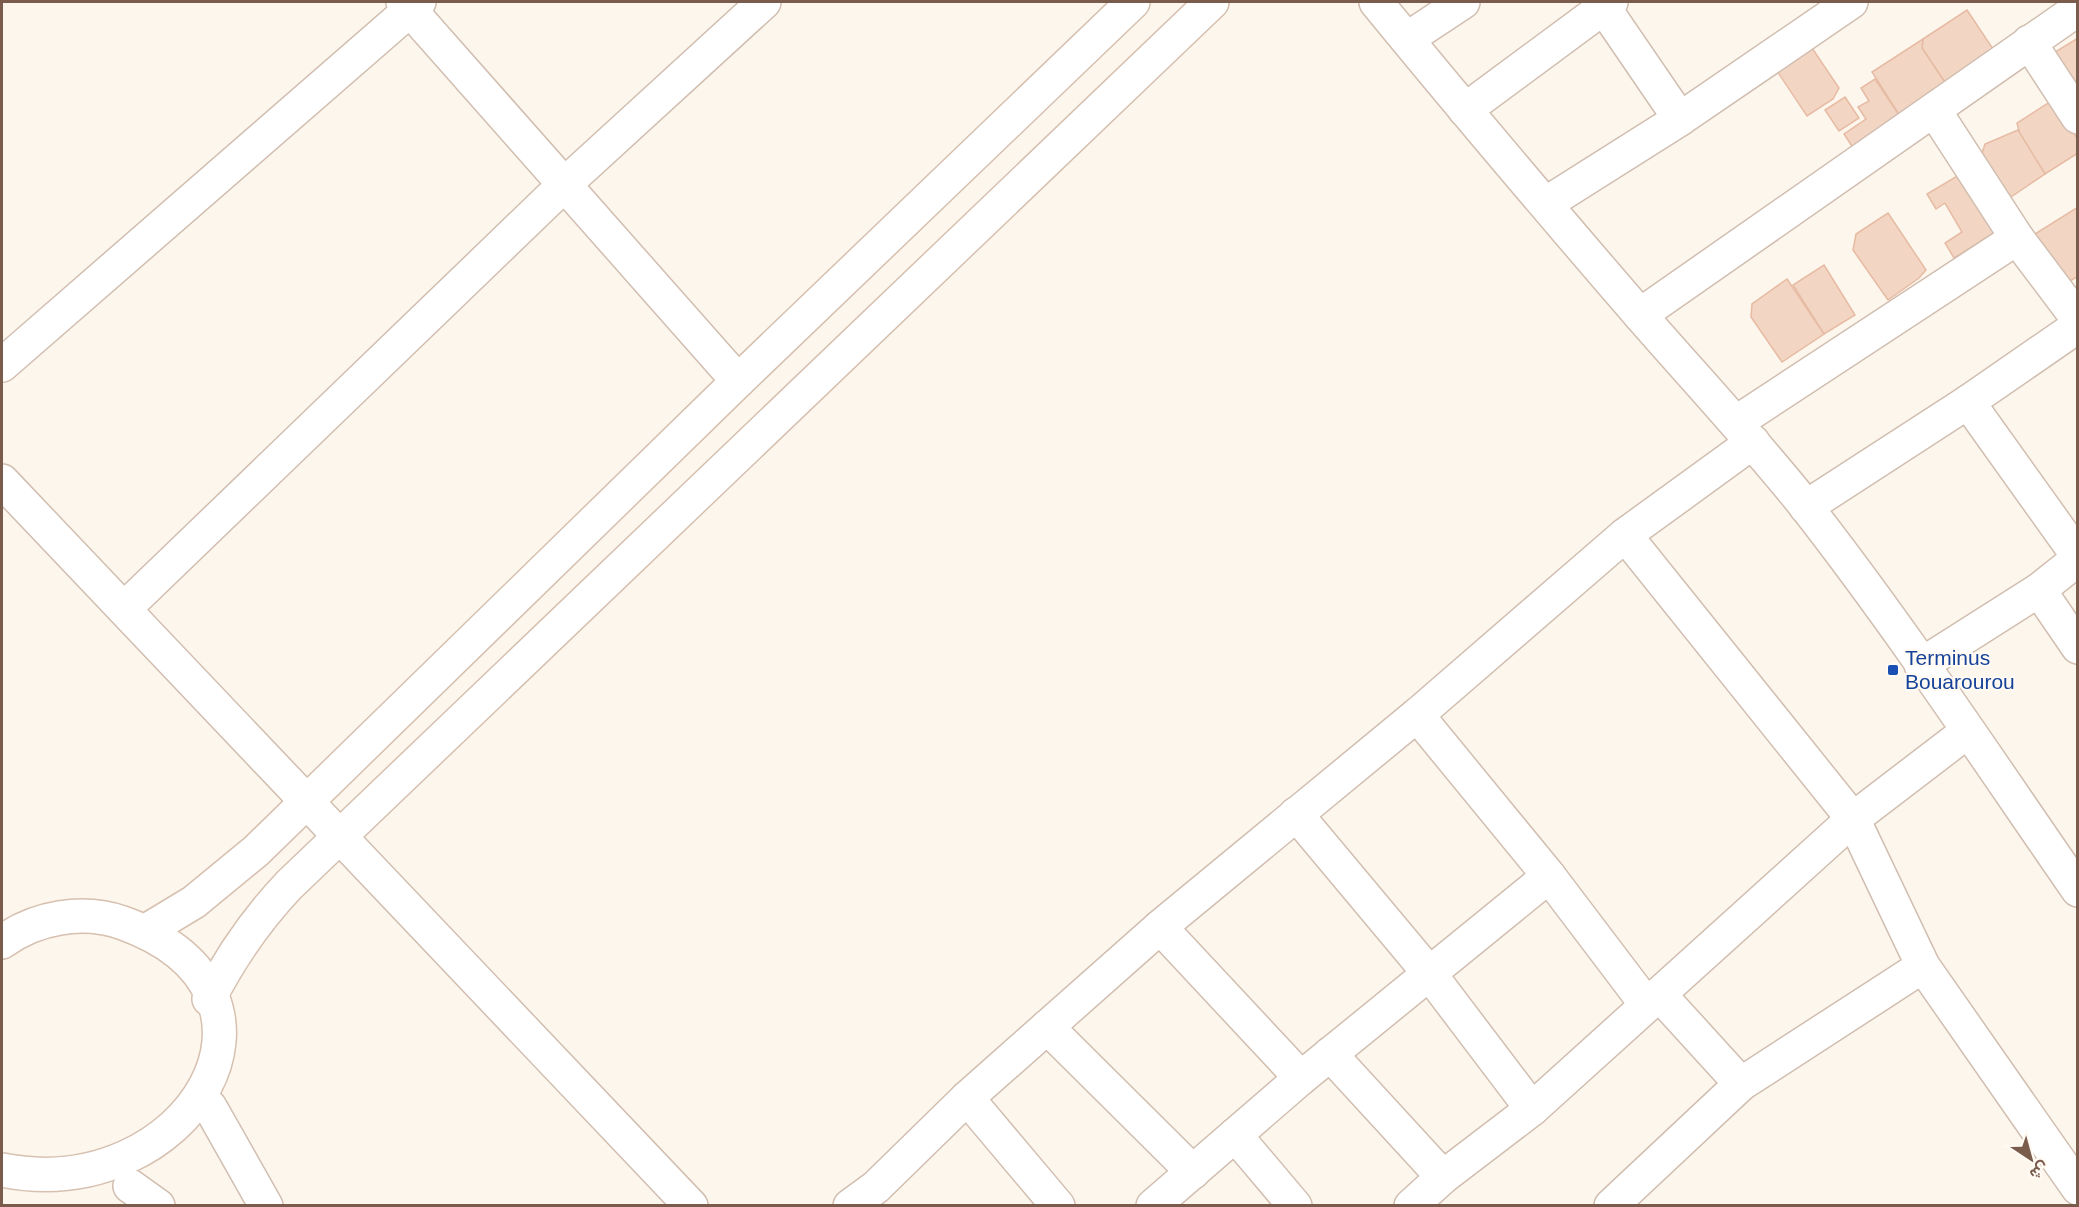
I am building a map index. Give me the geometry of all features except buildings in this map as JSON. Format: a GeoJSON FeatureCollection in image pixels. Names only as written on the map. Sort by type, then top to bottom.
{"type":"FeatureCollection","features":[{"type":"Feature","properties":{"kind":"street"},"geometry":{"type":"LineString","coordinates":[[124,609],[564,185],[764,2]]}},
{"type":"Feature","properties":{"kind":"street"},"geometry":{"type":"LineString","coordinates":[[146,932],[194,902],[256,851],[738,381],[1133,2]]}},
{"type":"Feature","properties":{"kind":"street"},"geometry":{"type":"LineString","coordinates":[[208,999],[231,957],[259,918],[1212,2]]}},
{"type":"Feature","properties":{"kind":"street"},"geometry":{"type":"LineString","coordinates":[[1376,2],[1465,110],[1547,203],[1640,315],[1745,432],[1806,507],[1968,730],[2078,890]]}},
{"type":"Feature","properties":{"kind":"street"},"geometry":{"type":"LineString","coordinates":[[1407,39],[1463,2]]}},
{"type":"Feature","properties":{"kind":"street"},"geometry":{"type":"LineString","coordinates":[[1547,203],[1680,119],[1851,2]]}},
{"type":"Feature","properties":{"kind":"street"},"geometry":{"type":"LineString","coordinates":[[1465,110],[1605,3],[1680,119]]}},
{"type":"Feature","properties":{"kind":"street"},"geometry":{"type":"LineString","coordinates":[[2,365],[411,4],[564,185],[738,381]]}},
{"type":"Feature","properties":{"kind":"street"},"geometry":{"type":"LineString","coordinates":[[1640,315],[2078,9]]}},
{"type":"Feature","properties":{"kind":"street"},"geometry":{"type":"LineString","coordinates":[[2029,42],[2078,117]]}},
{"type":"Feature","properties":{"kind":"street"},"geometry":{"type":"LineString","coordinates":[[1934,110],[2017,238],[2078,319]]}},
{"type":"Feature","properties":{"kind":"street"},"geometry":{"type":"LineString","coordinates":[[850,1206],[884,1196],[967,1098],[1047,1027],[1108,977],[1160,927],[1417,715],[1745,432],[2017,238]]}},
{"type":"Feature","properties":{"kind":"street"},"geometry":{"type":"LineString","coordinates":[[1806,507],[1968,402],[2078,326]]}},
{"type":"Feature","properties":{"kind":"street"},"geometry":{"type":"LineString","coordinates":[[1921,665],[2039,590],[2078,558],[1968,402]]}},
{"type":"Feature","properties":{"kind":"street"},"geometry":{"type":"LineString","coordinates":[[2,481],[690,1206]]}},
{"type":"Feature","properties":{"kind":"street"},"geometry":{"type":"LineString","coordinates":[[1624,535],[1853,819],[1923,966],[2078,1188]]}},
{"type":"Feature","properties":{"kind":"street"},"geometry":{"type":"LineString","coordinates":[[2039,590],[2078,647]]}},
{"type":"Feature","properties":{"kind":"street"},"geometry":{"type":"LineString","coordinates":[[1417,715],[1653,999],[1741,1084]]}},
{"type":"Feature","properties":{"kind":"street"},"geometry":{"type":"LineString","coordinates":[[1411,1206],[1443,1177],[1532,1108],[1853,819],[1968,730]]}},
{"type":"Feature","properties":{"kind":"street"},"geometry":{"type":"LineString","coordinates":[[1296,814],[1429,973],[1532,1108]]}},
{"type":"Feature","properties":{"kind":"street"},"geometry":{"type":"LineString","coordinates":[[1153,1206],[1301,1078],[1549,876]]}},
{"type":"Feature","properties":{"kind":"street"},"geometry":{"type":"LineString","coordinates":[[2,942],[42,921],[77,916],[112,919],[146,932],[179,956],[193,972],[208,999],[219,1034],[219,1071],[210,1107],[197,1133],[178,1155],[155,1173],[112,1193]]}},
{"type":"Feature","properties":{"kind":"street"},"geometry":{"type":"LineString","coordinates":[[1160,927],[1301,1078]]}},
{"type":"Feature","properties":{"kind":"street"},"geometry":{"type":"LineString","coordinates":[[1611,1206],[1741,1084],[1923,966]]}},
{"type":"Feature","properties":{"kind":"street"},"geometry":{"type":"LineString","coordinates":[[1047,1027],[1193,1172]]}},
{"type":"Feature","properties":{"kind":"street"},"geometry":{"type":"LineString","coordinates":[[1330,1054],[1443,1177]]}},
{"type":"Feature","properties":{"kind":"street"},"geometry":{"type":"LineString","coordinates":[[967,1098],[1058,1206]]}},
{"type":"Feature","properties":{"kind":"street"},"geometry":{"type":"LineString","coordinates":[[210,1107],[266,1206]]}},
{"type":"Feature","properties":{"kind":"street"},"geometry":{"type":"LineString","coordinates":[[1234,1135],[1295,1206]]}},
{"type":"Feature","properties":{"kind":"street"},"geometry":{"type":"LineString","coordinates":[[2,1170],[27,1185],[65,1194],[112,1193],[158,1206]]}},
{"type":"Feature","properties":{"kind":"place","name":"Terminus Bouarourou"},"geometry":{"type":"Point","coordinates":[1893,670]}}]}
